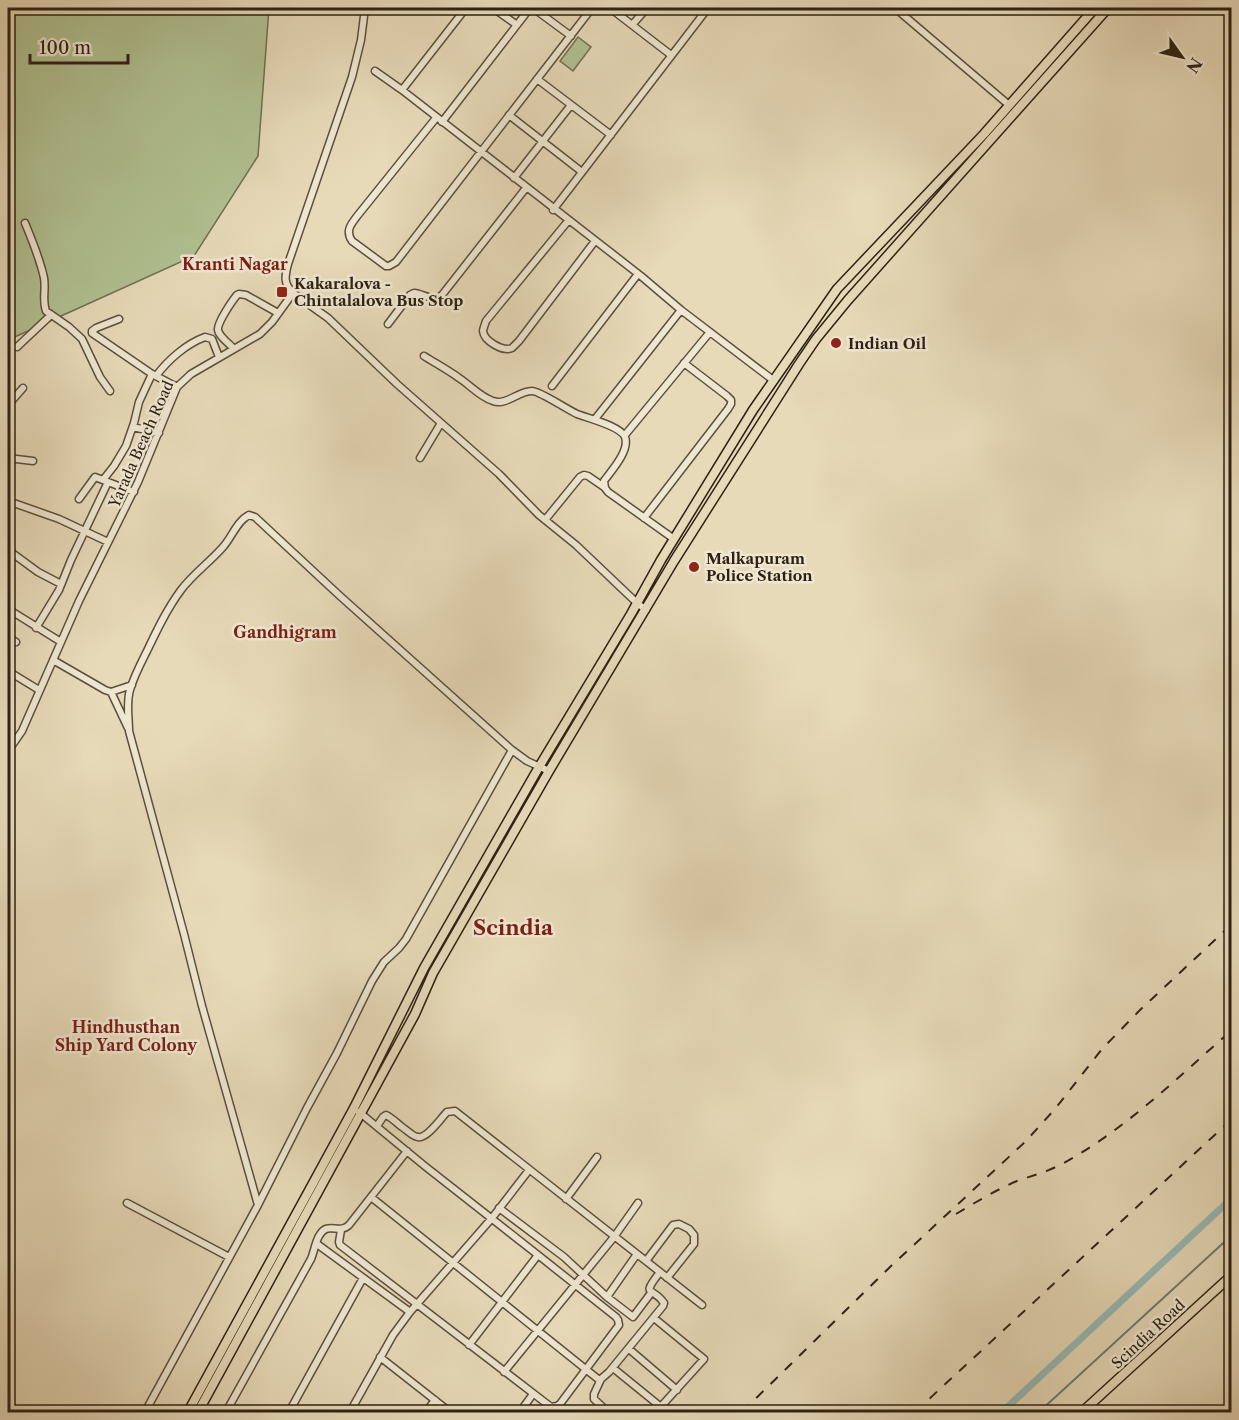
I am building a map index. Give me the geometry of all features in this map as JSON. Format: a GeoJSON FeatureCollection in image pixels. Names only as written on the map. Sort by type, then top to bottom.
{"type":"FeatureCollection","features":[{"type":"Feature","properties":{"kind":"main road"},"geometry":{"type":"LineString","coordinates":[[188,1413],[357,1111],[415,1014],[433,973],[549,771],[674,561],[799,364],[848,300],[1073,38],[1095,8]]}},
{"type":"Feature","properties":{"kind":"main road"},"geometry":{"type":"LineString","coordinates":[[198,1413],[357,1111],[424,968],[539,767],[741,429],[837,290],[1073,38],[1107,8]]}},
{"type":"Feature","properties":{"kind":"main road","name":"Scindia Road"},"geometry":{"type":"LineString","coordinates":[[1082,1413],[1232,1275]]}},
{"type":"Feature","properties":{"kind":"main road"},"geometry":{"type":"LineString","coordinates":[[1090,1413],[1232,1281]]}},
{"type":"Feature","properties":{"kind":"street"},"geometry":{"type":"LineString","coordinates":[[365,8],[352,77],[288,264],[285,282],[293,293],[328,318],[397,384],[499,474],[545,520],[576,545],[646,610]]}},
{"type":"Feature","properties":{"kind":"street"},"geometry":{"type":"LineString","coordinates":[[402,90],[466,8]]}},
{"type":"Feature","properties":{"kind":"street"},"geometry":{"type":"LineString","coordinates":[[493,8],[517,25]]}},
{"type":"Feature","properties":{"kind":"street"},"geometry":{"type":"LineString","coordinates":[[570,36],[532,8],[352,223],[349,231],[352,241],[386,266],[396,262],[592,8]]}},
{"type":"Feature","properties":{"kind":"street"},"geometry":{"type":"LineString","coordinates":[[610,8],[671,55]]}},
{"type":"Feature","properties":{"kind":"street"},"geometry":{"type":"LineString","coordinates":[[632,25],[647,8]]}},
{"type":"Feature","properties":{"kind":"street"},"geometry":{"type":"LineString","coordinates":[[554,210],[708,8]]}},
{"type":"Feature","properties":{"kind":"street"},"geometry":{"type":"LineString","coordinates":[[895,8],[1010,105]]}},
{"type":"Feature","properties":{"kind":"street"},"geometry":{"type":"LineString","coordinates":[[375,71],[773,380]]}},
{"type":"Feature","properties":{"kind":"street"},"geometry":{"type":"LineString","coordinates":[[537,79],[611,135]]}},
{"type":"Feature","properties":{"kind":"street"},"geometry":{"type":"LineString","coordinates":[[514,178],[571,105]]}},
{"type":"Feature","properties":{"kind":"street"},"geometry":{"type":"LineString","coordinates":[[509,115],[582,172]]}},
{"type":"Feature","properties":{"kind":"street"},"geometry":{"type":"LineString","coordinates":[[388,324],[410,295],[414,293],[437,298],[442,295],[525,188]]}},
{"type":"Feature","properties":{"kind":"street"},"geometry":{"type":"LineString","coordinates":[[568,221],[486,321],[483,330],[485,338],[506,349],[513,348],[595,242]]}},
{"type":"Feature","properties":{"kind":"street"},"geometry":{"type":"LineString","coordinates":[[25,223],[42,271],[46,311],[73,329],[85,343],[97,372],[110,391]]}},
{"type":"Feature","properties":{"kind":"street"},"geometry":{"type":"LineString","coordinates":[[552,386],[638,274]]}},
{"type":"Feature","properties":{"kind":"street","name":"Yarada Beach Road"},"geometry":{"type":"LineString","coordinates":[[8,747],[22,731],[93,570],[134,492],[177,387],[190,374],[260,334],[272,322],[293,293]]}},
{"type":"Feature","properties":{"kind":"street"},"geometry":{"type":"LineString","coordinates":[[234,349],[218,330],[220,322],[237,295],[246,295],[278,313]]}},
{"type":"Feature","properties":{"kind":"street"},"geometry":{"type":"LineString","coordinates":[[595,419],[681,310]]}},
{"type":"Feature","properties":{"kind":"street"},"geometry":{"type":"LineString","coordinates":[[17,347],[51,315]]}},
{"type":"Feature","properties":{"kind":"street"},"geometry":{"type":"LineString","coordinates":[[119,319],[93,329],[92,333],[154,375],[177,387]]}},
{"type":"Feature","properties":{"kind":"street"},"geometry":{"type":"LineString","coordinates":[[624,435],[710,332]]}},
{"type":"Feature","properties":{"kind":"street"},"geometry":{"type":"LineString","coordinates":[[36,628],[62,584],[106,481],[133,427],[139,402],[154,375],[183,350],[206,337],[212,339],[219,357]]}},
{"type":"Feature","properties":{"kind":"street"},"geometry":{"type":"LineString","coordinates":[[85,343],[97,338]]}},
{"type":"Feature","properties":{"kind":"street"},"geometry":{"type":"LineString","coordinates":[[424,356],[492,401],[498,403],[533,391],[568,410],[603,422],[624,435],[626,441],[622,455],[604,482],[605,488]]}},
{"type":"Feature","properties":{"kind":"street"},"geometry":{"type":"LineString","coordinates":[[644,518],[731,404],[727,396],[684,363]]}},
{"type":"Feature","properties":{"kind":"street"},"geometry":{"type":"LineString","coordinates":[[8,405],[23,388]]}},
{"type":"Feature","properties":{"kind":"street"},"geometry":{"type":"LineString","coordinates":[[420,458],[441,423]]}},
{"type":"Feature","properties":{"kind":"street"},"geometry":{"type":"LineString","coordinates":[[133,427],[159,433]]}},
{"type":"Feature","properties":{"kind":"street"},"geometry":{"type":"LineString","coordinates":[[8,458],[33,461]]}},
{"type":"Feature","properties":{"kind":"street"},"geometry":{"type":"LineString","coordinates":[[545,520],[584,475],[674,539]]}},
{"type":"Feature","properties":{"kind":"street"},"geometry":{"type":"LineString","coordinates":[[79,499],[95,477],[134,492]]}},
{"type":"Feature","properties":{"kind":"street"},"geometry":{"type":"LineString","coordinates":[[8,501],[59,519],[108,542]]}},
{"type":"Feature","properties":{"kind":"street"},"geometry":{"type":"LineString","coordinates":[[129,731],[128,706],[132,685],[165,615],[181,589],[222,549],[243,518],[249,515],[255,517],[512,750],[549,771]]}},
{"type":"Feature","properties":{"kind":"street"},"geometry":{"type":"LineString","coordinates":[[8,550],[38,572],[62,584]]}},
{"type":"Feature","properties":{"kind":"street"},"geometry":{"type":"LineString","coordinates":[[8,609],[61,642]]}},
{"type":"Feature","properties":{"kind":"street"},"geometry":{"type":"LineString","coordinates":[[8,636],[16,642]]}},
{"type":"Feature","properties":{"kind":"street"},"geometry":{"type":"LineString","coordinates":[[53,660],[111,692],[132,685]]}},
{"type":"Feature","properties":{"kind":"street"},"geometry":{"type":"LineString","coordinates":[[8,671],[39,690]]}},
{"type":"Feature","properties":{"kind":"street"},"geometry":{"type":"LineString","coordinates":[[111,692],[129,731],[258,1205]]}},
{"type":"Feature","properties":{"kind":"street"},"geometry":{"type":"LineString","coordinates":[[146,1413],[258,1205],[372,981],[384,962],[406,939],[512,750]]}},
{"type":"Feature","properties":{"kind":"street"},"geometry":{"type":"LineString","coordinates":[[509,820],[518,825]]}},
{"type":"Feature","properties":{"kind":"street"},"geometry":{"type":"LineString","coordinates":[[341,1230],[340,1245],[551,1407],[557,1406],[619,1325],[618,1320],[576,1284],[357,1111]]}},
{"type":"Feature","properties":{"kind":"street"},"geometry":{"type":"LineString","coordinates":[[377,1126],[386,1115],[412,1134],[421,1137],[430,1131],[447,1112],[455,1111],[702,1305]]}},
{"type":"Feature","properties":{"kind":"street"},"geometry":{"type":"LineString","coordinates":[[226,1413],[311,1259],[320,1234],[324,1229],[330,1227],[345,1229],[407,1151]]}},
{"type":"Feature","properties":{"kind":"street"},"geometry":{"type":"LineString","coordinates":[[566,1199],[597,1156]]}},
{"type":"Feature","properties":{"kind":"street"},"geometry":{"type":"LineString","coordinates":[[350,1413],[393,1335],[410,1312],[492,1218],[529,1170]]}},
{"type":"Feature","properties":{"kind":"street"},"geometry":{"type":"LineString","coordinates":[[371,1197],[595,1377],[601,1379]]}},
{"type":"Feature","properties":{"kind":"street"},"geometry":{"type":"LineString","coordinates":[[127,1203],[229,1257]]}},
{"type":"Feature","properties":{"kind":"street"},"geometry":{"type":"LineString","coordinates":[[504,1372],[584,1276],[638,1203]]}},
{"type":"Feature","properties":{"kind":"street"},"geometry":{"type":"LineString","coordinates":[[500,1208],[564,1257],[607,1297],[633,1317],[651,1293]]}},
{"type":"Feature","properties":{"kind":"street"},"geometry":{"type":"LineString","coordinates":[[646,1261],[673,1225],[679,1224],[689,1229],[694,1236],[694,1244],[667,1278]]}},
{"type":"Feature","properties":{"kind":"street"},"geometry":{"type":"LineString","coordinates":[[317,1244],[410,1312]]}},
{"type":"Feature","properties":{"kind":"street"},"geometry":{"type":"LineString","coordinates":[[607,1297],[637,1254]]}},
{"type":"Feature","properties":{"kind":"street"},"geometry":{"type":"LineString","coordinates":[[469,1345],[538,1255]]}},
{"type":"Feature","properties":{"kind":"street"},"geometry":{"type":"LineString","coordinates":[[608,1413],[594,1399],[594,1394],[601,1379],[629,1349],[664,1303],[649,1289],[650,1284],[660,1272]]}},
{"type":"Feature","properties":{"kind":"street"},"geometry":{"type":"LineString","coordinates":[[289,1413],[363,1278]]}},
{"type":"Feature","properties":{"kind":"street"},"geometry":{"type":"LineString","coordinates":[[613,1368],[659,1410],[704,1359],[654,1318]]}},
{"type":"Feature","properties":{"kind":"street"},"geometry":{"type":"LineString","coordinates":[[629,1349],[677,1390]]}},
{"type":"Feature","properties":{"kind":"street"},"geometry":{"type":"LineString","coordinates":[[380,1357],[450,1413]]}},
{"type":"Feature","properties":{"kind":"street"},"geometry":{"type":"LineString","coordinates":[[520,1413],[533,1394]]}},
{"type":"Feature","properties":{"kind":"street"},"geometry":{"type":"LineString","coordinates":[[426,1413],[435,1400]]}},
{"type":"Feature","properties":{"kind":"green space"},"geometry":{"type":"Polygon","coordinates":[[[8,8],[269,8],[258,156],[194,256],[8,340],[8,8]]]}},
{"type":"Feature","properties":{"kind":"green space"},"geometry":{"type":"Polygon","coordinates":[[[578,37],[591,47],[573,71],[560,61],[578,37]]]}},
{"type":"Feature","properties":{"kind":"waterway"},"geometry":{"type":"LineString","coordinates":[[1002,1412],[1232,1198]]}},
{"type":"Feature","properties":{"kind":"waterway"},"geometry":{"type":"LineString","coordinates":[[1039,1412],[1232,1235]]}},
{"type":"Feature","properties":{"kind":"railway"},"geometry":{"type":"LineString","coordinates":[[742,1412],[890,1267],[1025,1142],[1055,1109],[1102,1049],[1232,924]]}},
{"type":"Feature","properties":{"kind":"railway"},"geometry":{"type":"LineString","coordinates":[[956,1214],[1001,1188],[1055,1167],[1084,1151],[1149,1103],[1232,1030]]}},
{"type":"Feature","properties":{"kind":"railway"},"geometry":{"type":"LineString","coordinates":[[915,1412],[1232,1119]]}},
{"type":"Feature","properties":{"kind":"place","name":"Kakaralova - Chintalalova Bus Stop"},"geometry":{"type":"Point","coordinates":[282,292]}},
{"type":"Feature","properties":{"kind":"place","name":"Indian Oil"},"geometry":{"type":"Point","coordinates":[836,343]}},
{"type":"Feature","properties":{"kind":"place","name":"Malkapuram Police Station"},"geometry":{"type":"Point","coordinates":[694,567]}},
{"type":"Feature","properties":{"kind":"district","name":"Kranti Nagar"},"geometry":{"type":"Point","coordinates":[235,264]}},
{"type":"Feature","properties":{"kind":"district","name":"Gandhigram"},"geometry":{"type":"Point","coordinates":[285,632]}},
{"type":"Feature","properties":{"kind":"district","name":"Scindia"},"geometry":{"type":"Point","coordinates":[513,927]}},
{"type":"Feature","properties":{"kind":"district","name":"Hindhusthan Ship Yard Colony"},"geometry":{"type":"Point","coordinates":[126,1036]}}]}
